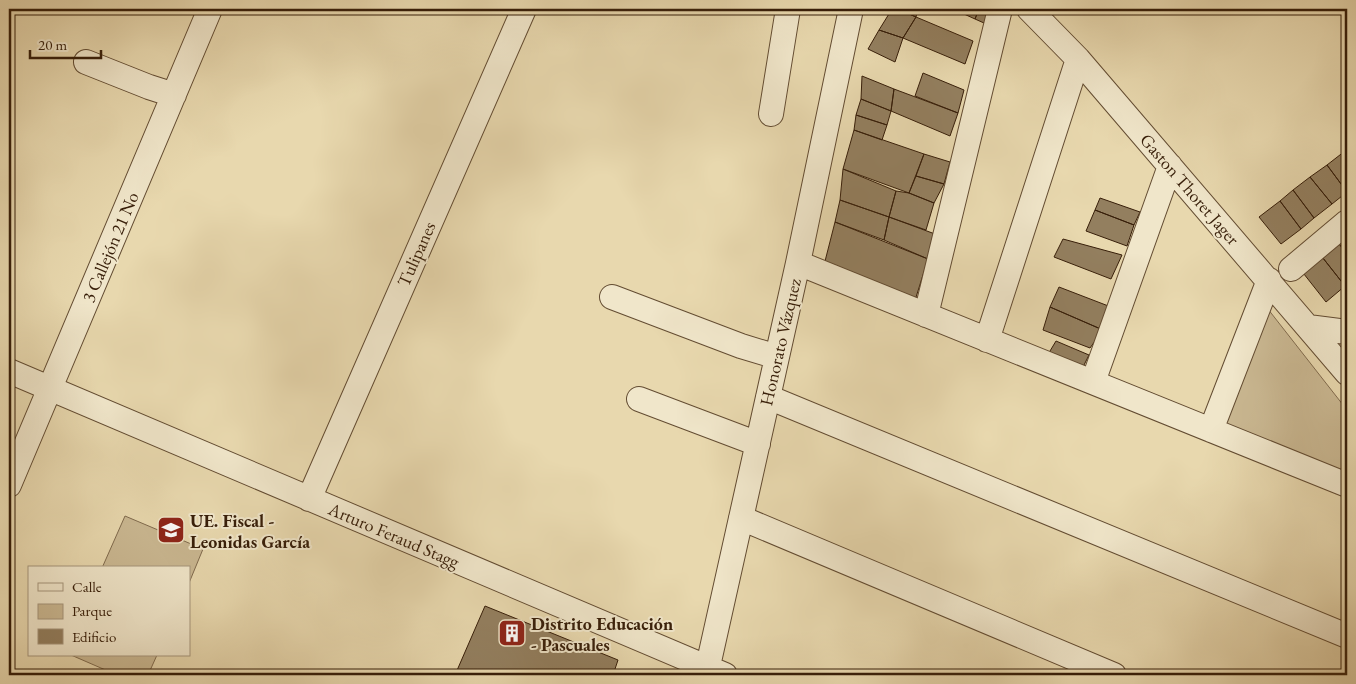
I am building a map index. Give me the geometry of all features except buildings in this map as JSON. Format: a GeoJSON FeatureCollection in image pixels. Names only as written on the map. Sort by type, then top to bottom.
{"type":"FeatureCollection","features":[{"type":"Feature","properties":{"kind":"street","name":"3 Callejón 21 No"},"geometry":{"type":"LineString","coordinates":[[9,486],[210,9]]}},
{"type":"Feature","properties":{"kind":"street","name":"Tulipanes"},"geometry":{"type":"LineString","coordinates":[[309,499],[524,9]]}},
{"type":"Feature","properties":{"kind":"street"},"geometry":{"type":"LineString","coordinates":[[771,114],[788,9]]}},
{"type":"Feature","properties":{"kind":"street","name":"Honorato Vázquez"},"geometry":{"type":"LineString","coordinates":[[713,673],[741,518],[798,263],[851,9]]}},
{"type":"Feature","properties":{"kind":"street"},"geometry":{"type":"LineString","coordinates":[[926,315],[1000,9]]}},
{"type":"Feature","properties":{"kind":"street","name":"Gaston Thoret Jager"},"geometry":{"type":"LineString","coordinates":[[1030,9],[1078,59],[1347,373]]}},
{"type":"Feature","properties":{"kind":"street"},"geometry":{"type":"LineString","coordinates":[[987,340],[1078,59]]}},
{"type":"Feature","properties":{"kind":"street"},"geometry":{"type":"LineString","coordinates":[[86,62],[174,95]]}},
{"type":"Feature","properties":{"kind":"street"},"geometry":{"type":"LineString","coordinates":[[1093,382],[1170,166]]}},
{"type":"Feature","properties":{"kind":"street"},"geometry":{"type":"LineString","coordinates":[[1291,269],[1347,222]]}},
{"type":"Feature","properties":{"kind":"street"},"geometry":{"type":"LineString","coordinates":[[798,263],[1347,485]]}},
{"type":"Feature","properties":{"kind":"street"},"geometry":{"type":"LineString","coordinates":[[1211,430],[1268,280]]}},
{"type":"Feature","properties":{"kind":"street"},"geometry":{"type":"LineString","coordinates":[[612,296],[741,346],[777,357]]}},
{"type":"Feature","properties":{"kind":"street"},"geometry":{"type":"LineString","coordinates":[[1308,327],[1347,332]]}},
{"type":"Feature","properties":{"kind":"street","name":"Arturo Feraud Stagg"},"geometry":{"type":"LineString","coordinates":[[9,371],[713,673]]}},
{"type":"Feature","properties":{"kind":"street"},"geometry":{"type":"LineString","coordinates":[[768,397],[1347,636]]}},
{"type":"Feature","properties":{"kind":"street"},"geometry":{"type":"LineString","coordinates":[[639,399],[758,444]]}},
{"type":"Feature","properties":{"kind":"street"},"geometry":{"type":"LineString","coordinates":[[741,518],[1114,675]]}},
{"type":"Feature","properties":{"kind":"green space"},"geometry":{"type":"Polygon","coordinates":[[[1264,304],[1347,410],[1347,481],[1218,428],[1264,304]]]}},
{"type":"Feature","properties":{"kind":"green space"},"geometry":{"type":"Polygon","coordinates":[[[125,516],[203,549],[190,581],[190,566],[103,566],[125,516]]]}},
{"type":"Feature","properties":{"kind":"green space"},"geometry":{"type":"Polygon","coordinates":[[[73,656],[157,656],[148,675],[117,675],[73,656]]]}},
{"type":"Feature","properties":{"kind":"place","name":"UE. Fiscal - Leonidas García"},"geometry":{"type":"Point","coordinates":[171,530]}},
{"type":"Feature","properties":{"kind":"place","name":"Distrito Educación - Pascuales"},"geometry":{"type":"Point","coordinates":[512,633]}}]}
